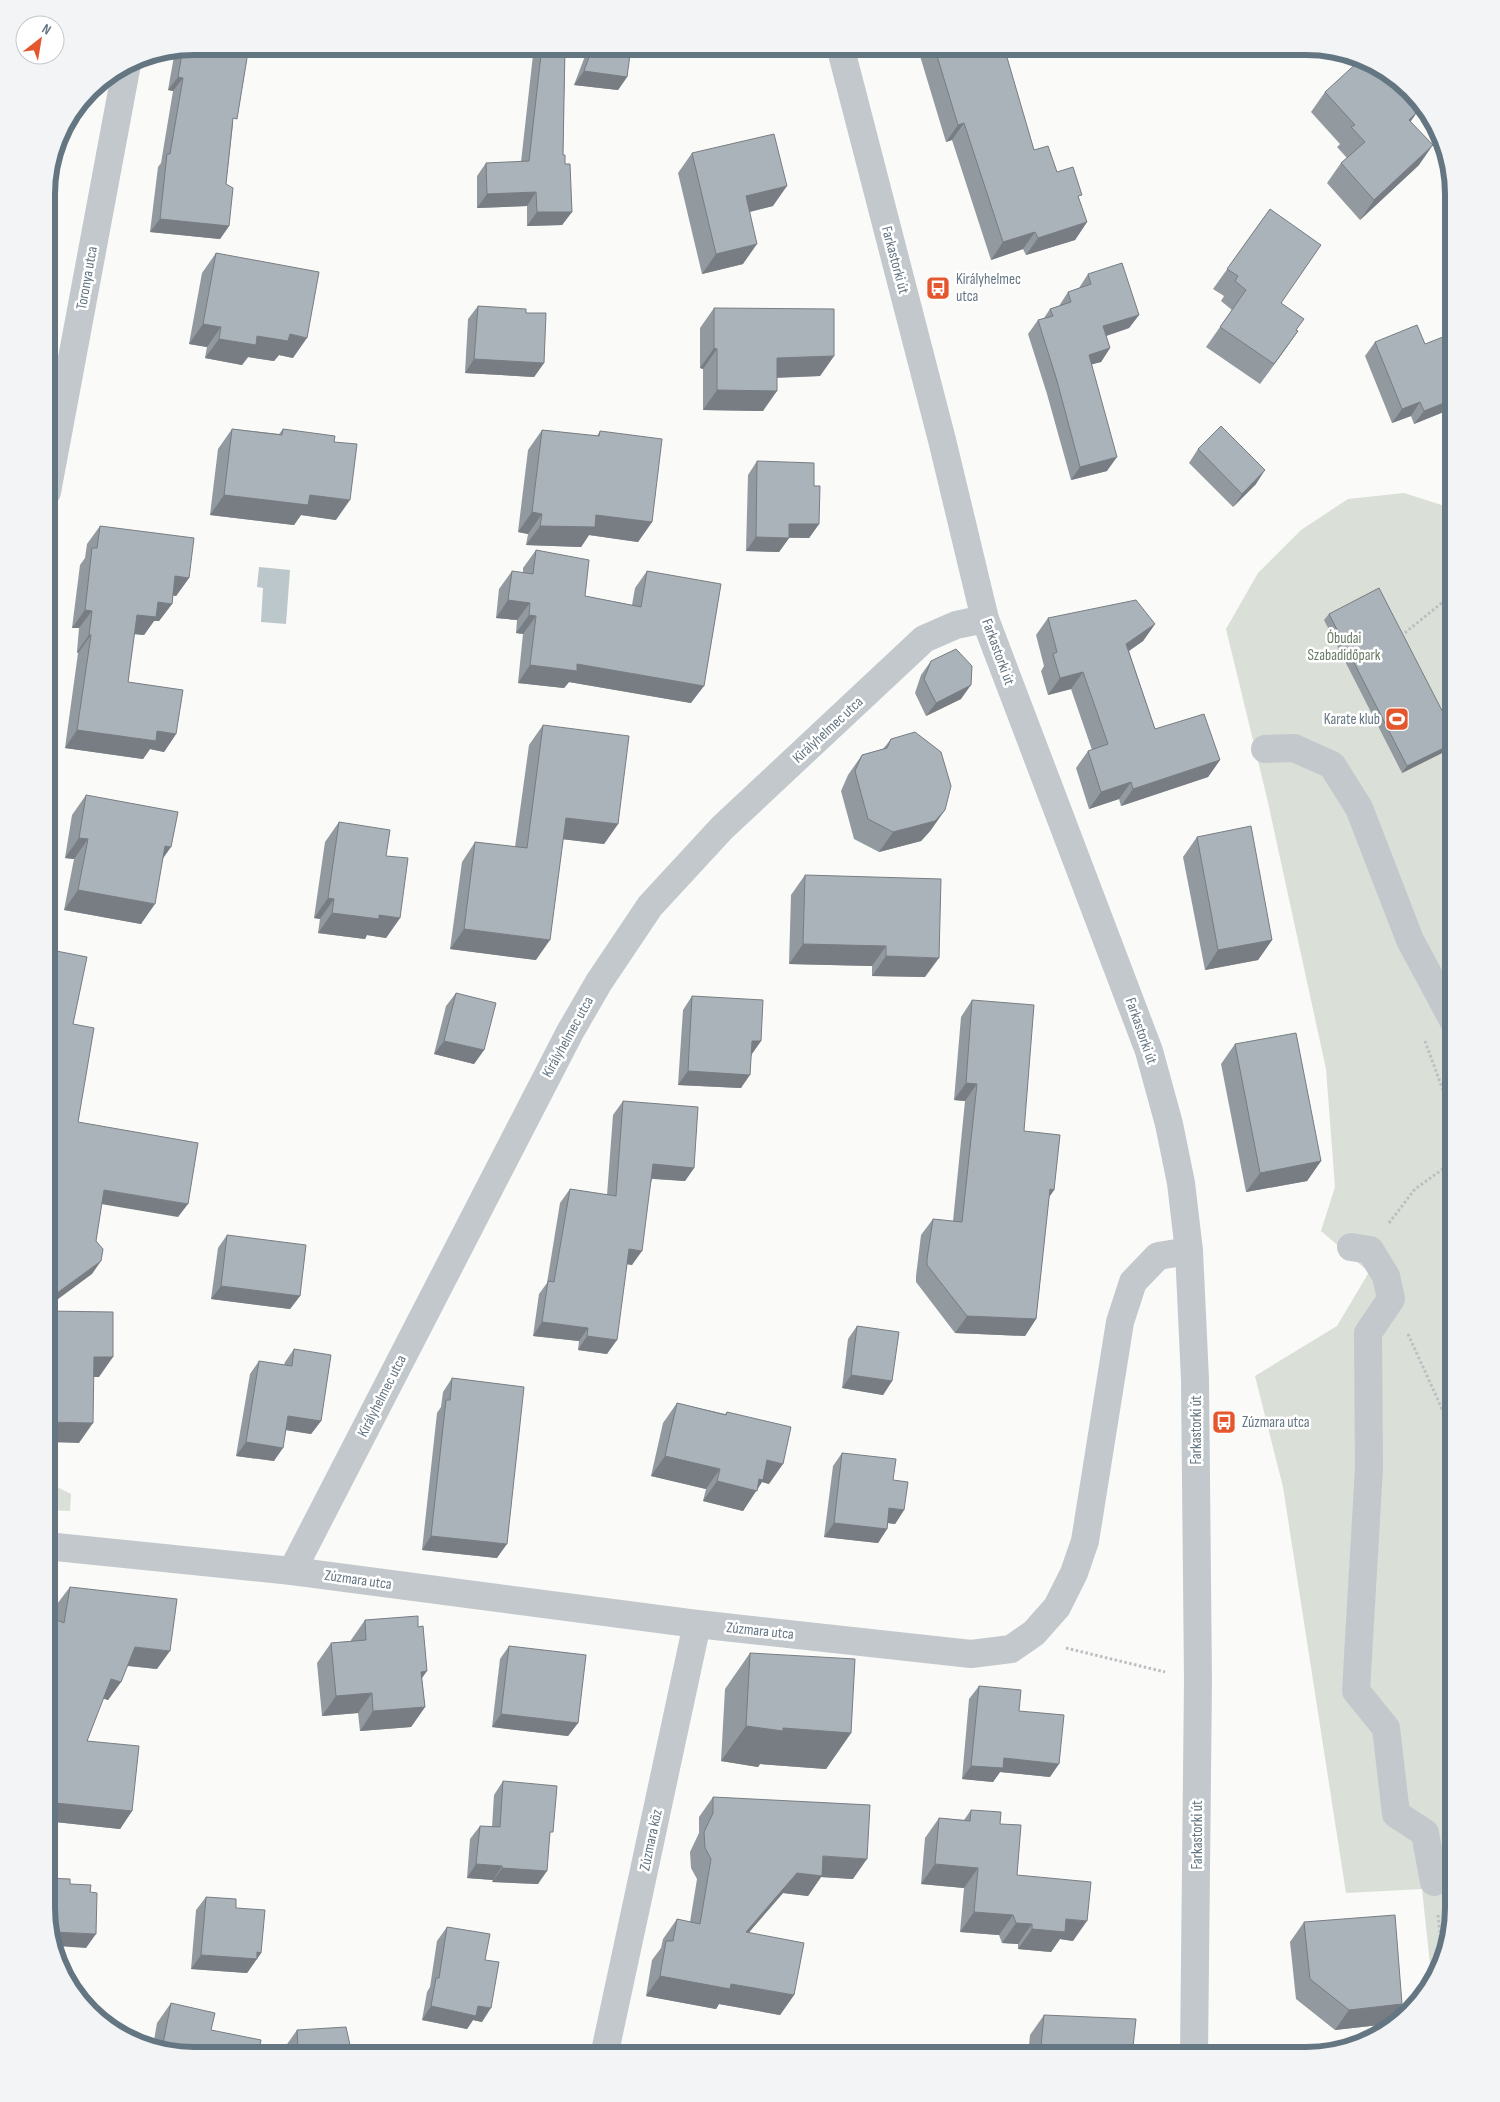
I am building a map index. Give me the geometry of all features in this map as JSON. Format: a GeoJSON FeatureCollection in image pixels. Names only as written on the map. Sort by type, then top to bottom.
{"type":"FeatureCollection","features":[{"type":"Feature","properties":{"kind":"street","name":"Farkastorki út"},"geometry":{"type":"LineString","coordinates":[[842,55],[942,440],[985,618],[1149,1051],[1169,1124],[1179,1174],[1188,1251],[1196,1379],[1198,1680],[1194,2047]]}},
{"type":"Feature","properties":{"kind":"street","name":"Toronya utca"},"geometry":{"type":"LineString","coordinates":[[55,444],[125,73]]}},
{"type":"Feature","properties":{"kind":"street","name":"Királyhelmec utca"},"geometry":{"type":"LineString","coordinates":[[292,1571],[570,1032],[599,982],[650,906],[722,828],[924,639],[956,625],[985,618]]}},
{"type":"Feature","properties":{"kind":"street"},"geometry":{"type":"LineString","coordinates":[[1265,749],[1294,748],[1332,765],[1359,808],[1410,940],[1445,1005]]}},
{"type":"Feature","properties":{"kind":"street"},"geometry":{"type":"LineString","coordinates":[[1360,1248],[1386,1276],[1392,1299],[1368,1333],[1369,1468],[1356,1691],[1386,1728],[1396,1814],[1425,1833],[1434,1882]]}},
{"type":"Feature","properties":{"kind":"street","name":"Zúzmara utca"},"geometry":{"type":"LineString","coordinates":[[55,1547],[292,1571],[697,1624],[971,1654],[1011,1649],[1034,1633],[1057,1607],[1074,1573],[1085,1541],[1120,1322],[1133,1282],[1158,1256],[1188,1251]]}},
{"type":"Feature","properties":{"kind":"street","name":"Zúzmara köz"},"geometry":{"type":"LineString","coordinates":[[606,2047],[697,1624]]}},
{"type":"Feature","properties":{"kind":"path"},"geometry":{"type":"LineString","coordinates":[[1401,636],[1445,600]]}},
{"type":"Feature","properties":{"kind":"path"},"geometry":{"type":"LineString","coordinates":[[1360,1248],[1415,1189],[1445,1167]]}},
{"type":"Feature","properties":{"kind":"path"},"geometry":{"type":"LineString","coordinates":[[1392,1299],[1445,1415]]}},
{"type":"Feature","properties":{"kind":"path"},"geometry":{"type":"LineString","coordinates":[[1027,1638],[1198,1680]]}},
{"type":"Feature","properties":{"kind":"green space","name":"Óbudai Szabadidőpark"},"geometry":{"type":"Polygon","coordinates":[[[1404,493],[1445,506],[1445,1908],[1440,1944],[1430,1968],[1422,1889],[1346,1893],[1283,1487],[1255,1376],[1337,1326],[1369,1272],[1321,1231],[1335,1187],[1326,1069],[1267,798],[1226,629],[1258,573],[1301,530],[1348,499],[1404,493]]]}},
{"type":"Feature","properties":{"kind":"green space"},"geometry":{"type":"Polygon","coordinates":[[[55,1487],[71,1494],[70,1511],[55,1510],[55,1487]]]}},
{"type":"Feature","properties":{"kind":"shaded area"},"geometry":{"type":"Polygon","coordinates":[[[259,567],[290,570],[286,624],[261,622],[263,588],[257,587],[259,567]]]}},
{"type":"Feature","properties":{"kind":"building"},"geometry":{"type":"Polygon","coordinates":[[[248,55],[237,119],[233,118],[226,184],[233,188],[229,226],[160,219],[167,154],[170,154],[183,78],[178,77],[182,56],[248,55]]]}},
{"type":"Feature","properties":{"kind":"building"},"geometry":{"type":"Polygon","coordinates":[[[541,55],[565,55],[563,155],[565,155],[565,164],[570,164],[572,212],[537,212],[536,192],[487,194],[486,163],[529,161],[541,55]]]}},
{"type":"Feature","properties":{"kind":"building"},"geometry":{"type":"Polygon","coordinates":[[[590,55],[630,55],[627,77],[584,71],[590,55]]]}},
{"type":"Feature","properties":{"kind":"building"},"geometry":{"type":"Polygon","coordinates":[[[937,55],[993,55],[994,57],[1006,55],[1034,150],[1048,146],[1057,172],[1073,167],[1082,195],[1078,196],[1087,222],[1038,238],[1035,232],[1003,242],[964,123],[958,125],[937,55]]]}},
{"type":"Feature","properties":{"kind":"building"},"geometry":{"type":"Polygon","coordinates":[[[1356,64],[1367,69],[1396,88],[1416,108],[1418,111],[1409,120],[1433,145],[1374,200],[1341,163],[1365,142],[1351,127],[1355,125],[1325,92],[1356,64]]]}},
{"type":"Feature","properties":{"kind":"building"},"geometry":{"type":"Polygon","coordinates":[[[774,134],[787,186],[746,196],[757,244],[716,254],[692,153],[774,134]]]}},
{"type":"Feature","properties":{"kind":"building"},"geometry":{"type":"Polygon","coordinates":[[[1270,209],[1321,245],[1281,303],[1304,319],[1296,330],[1298,331],[1274,364],[1220,327],[1246,290],[1235,281],[1238,276],[1227,269],[1270,209]]]}},
{"type":"Feature","properties":{"kind":"building"},"geometry":{"type":"Polygon","coordinates":[[[216,253],[319,272],[307,338],[290,334],[288,341],[257,336],[256,345],[219,339],[221,327],[203,324],[216,253]]]}},
{"type":"Feature","properties":{"kind":"building"},"geometry":{"type":"Polygon","coordinates":[[[1122,263],[1139,315],[1103,326],[1110,348],[1089,355],[1117,457],[1080,467],[1057,381],[1038,320],[1053,316],[1050,309],[1071,302],[1068,292],[1091,284],[1088,274],[1122,263]]]}},
{"type":"Feature","properties":{"kind":"building"},"geometry":{"type":"Polygon","coordinates":[[[478,306],[526,309],[526,313],[546,313],[544,363],[474,359],[478,306]]]}},
{"type":"Feature","properties":{"kind":"building"},"geometry":{"type":"Polygon","coordinates":[[[714,308],[834,309],[834,356],[777,358],[777,391],[717,390],[714,308]]]}},
{"type":"Feature","properties":{"kind":"building"},"geometry":{"type":"Polygon","coordinates":[[[1417,325],[1425,344],[1443,337],[1445,342],[1445,403],[1424,411],[1420,402],[1402,409],[1375,342],[1417,325]]]}},
{"type":"Feature","properties":{"kind":"building"},"geometry":{"type":"Polygon","coordinates":[[[1221,426],[1265,470],[1242,494],[1198,449],[1221,426]]]}},
{"type":"Feature","properties":{"kind":"building"},"geometry":{"type":"Polygon","coordinates":[[[232,429],[282,435],[283,429],[335,436],[334,442],[357,444],[350,500],[310,495],[308,505],[224,495],[232,429]]]}},
{"type":"Feature","properties":{"kind":"building"},"geometry":{"type":"Polygon","coordinates":[[[542,430],[599,436],[600,431],[662,439],[652,522],[596,515],[595,527],[540,526],[542,514],[532,512],[542,430]]]}},
{"type":"Feature","properties":{"kind":"building"},"geometry":{"type":"Polygon","coordinates":[[[757,461],[814,463],[814,486],[820,486],[819,524],[789,524],[789,538],[756,537],[757,461]]]}},
{"type":"Feature","properties":{"kind":"building"},"geometry":{"type":"Polygon","coordinates":[[[100,526],[194,538],[189,578],[175,576],[172,604],[158,602],[156,617],[137,615],[128,682],[183,690],[176,734],[157,731],[156,741],[77,730],[91,635],[89,635],[92,611],[85,610],[92,548],[97,548],[100,526]]]}},
{"type":"Feature","properties":{"kind":"building"},"geometry":{"type":"Polygon","coordinates":[[[536,550],[589,560],[585,596],[641,607],[647,571],[721,584],[704,686],[577,664],[577,671],[530,665],[536,616],[529,615],[530,603],[508,600],[512,571],[533,574],[536,550]]]}},
{"type":"Feature","properties":{"kind":"building"},"geometry":{"type":"Polygon","coordinates":[[[1379,588],[1445,716],[1445,747],[1407,766],[1329,614],[1379,588]]]}},
{"type":"Feature","properties":{"kind":"building"},"geometry":{"type":"Polygon","coordinates":[[[1136,600],[1155,624],[1126,644],[1155,729],[1204,714],[1220,760],[1133,789],[1131,782],[1101,792],[1088,751],[1108,744],[1083,672],[1060,678],[1053,654],[1057,652],[1048,618],[1136,600]]]}},
{"type":"Feature","properties":{"kind":"building"},"geometry":{"type":"Polygon","coordinates":[[[956,649],[972,666],[971,685],[936,703],[924,679],[931,661],[956,649]]]}},
{"type":"Feature","properties":{"kind":"building"},"geometry":{"type":"Polygon","coordinates":[[[543,725],[629,736],[618,824],[566,818],[550,940],[464,929],[475,842],[527,848],[543,725]]]}},
{"type":"Feature","properties":{"kind":"building"},"geometry":{"type":"Polygon","coordinates":[[[915,732],[941,752],[951,786],[945,810],[935,821],[893,832],[868,819],[855,771],[862,755],[887,748],[891,739],[915,732]]]}},
{"type":"Feature","properties":{"kind":"building"},"geometry":{"type":"Polygon","coordinates":[[[86,795],[178,812],[171,847],[165,846],[155,904],[78,890],[88,839],[79,838],[86,795]]]}},
{"type":"Feature","properties":{"kind":"building"},"geometry":{"type":"Polygon","coordinates":[[[339,822],[390,830],[386,856],[408,858],[400,918],[379,915],[379,919],[332,913],[334,899],[328,898],[339,822]]]}},
{"type":"Feature","properties":{"kind":"building"},"geometry":{"type":"Polygon","coordinates":[[[1251,826],[1272,940],[1218,950],[1197,837],[1251,826]]]}},
{"type":"Feature","properties":{"kind":"building"},"geometry":{"type":"Polygon","coordinates":[[[805,875],[941,879],[939,958],[886,956],[886,946],[803,944],[805,875]]]}},
{"type":"Feature","properties":{"kind":"building"},"geometry":{"type":"Polygon","coordinates":[[[55,951],[87,957],[73,1024],[94,1028],[78,1122],[198,1143],[188,1204],[104,1190],[96,1241],[103,1249],[101,1261],[55,1294],[55,951]]]}},
{"type":"Feature","properties":{"kind":"building"},"geometry":{"type":"Polygon","coordinates":[[[456,993],[496,1003],[484,1050],[444,1041],[456,993]]]}},
{"type":"Feature","properties":{"kind":"building"},"geometry":{"type":"Polygon","coordinates":[[[692,996],[763,1000],[761,1041],[752,1041],[750,1075],[688,1071],[692,996]]]}},
{"type":"Feature","properties":{"kind":"building"},"geometry":{"type":"Polygon","coordinates":[[[972,1000],[1034,1005],[1024,1131],[1060,1135],[1054,1190],[1050,1189],[1036,1319],[967,1316],[927,1265],[933,1219],[962,1222],[977,1084],[966,1083],[972,1000]]]}},
{"type":"Feature","properties":{"kind":"building"},"geometry":{"type":"Polygon","coordinates":[[[1296,1033],[1321,1161],[1260,1173],[1235,1044],[1296,1033]]]}},
{"type":"Feature","properties":{"kind":"building"},"geometry":{"type":"Polygon","coordinates":[[[623,1101],[698,1107],[694,1168],[653,1164],[642,1251],[629,1249],[617,1340],[587,1336],[588,1328],[542,1322],[548,1281],[554,1282],[570,1189],[616,1196],[623,1101]]]}},
{"type":"Feature","properties":{"kind":"building"},"geometry":{"type":"Polygon","coordinates":[[[227,1235],[306,1245],[300,1296],[221,1286],[227,1235]]]}},
{"type":"Feature","properties":{"kind":"building"},"geometry":{"type":"Polygon","coordinates":[[[55,1311],[113,1312],[113,1357],[94,1357],[93,1423],[55,1422],[55,1311]]]}},
{"type":"Feature","properties":{"kind":"building"},"geometry":{"type":"Polygon","coordinates":[[[857,1326],[899,1332],[892,1381],[851,1375],[857,1326]]]}},
{"type":"Feature","properties":{"kind":"building"},"geometry":{"type":"Polygon","coordinates":[[[294,1349],[331,1355],[321,1421],[288,1416],[283,1448],[246,1442],[259,1361],[292,1366],[294,1349]]]}},
{"type":"Feature","properties":{"kind":"building"},"geometry":{"type":"Polygon","coordinates":[[[452,1378],[524,1387],[507,1544],[431,1536],[446,1400],[450,1400],[452,1378]]]}},
{"type":"Feature","properties":{"kind":"building"},"geometry":{"type":"Polygon","coordinates":[[[677,1403],[726,1415],[727,1412],[791,1427],[783,1464],[767,1460],[763,1480],[759,1479],[757,1491],[717,1481],[720,1469],[665,1456],[677,1403]]]}},
{"type":"Feature","properties":{"kind":"building"},"geometry":{"type":"Polygon","coordinates":[[[842,1453],[896,1459],[893,1480],[908,1482],[904,1510],[889,1508],[887,1529],[834,1523],[842,1453]]]}},
{"type":"Feature","properties":{"kind":"building"},"geometry":{"type":"Polygon","coordinates":[[[70,1587],[177,1599],[170,1651],[135,1647],[121,1682],[111,1679],[87,1741],[139,1746],[132,1811],[55,1803],[55,1718],[57,1699],[55,1698],[55,1619],[64,1623],[70,1587]]]}},
{"type":"Feature","properties":{"kind":"building"},"geometry":{"type":"Polygon","coordinates":[[[418,1616],[418,1627],[423,1626],[427,1671],[421,1672],[425,1707],[373,1711],[372,1693],[336,1696],[331,1643],[366,1640],[365,1620],[418,1616]]]}},
{"type":"Feature","properties":{"kind":"building"},"geometry":{"type":"Polygon","coordinates":[[[509,1646],[586,1655],[578,1723],[501,1714],[509,1646]]]}},
{"type":"Feature","properties":{"kind":"building"},"geometry":{"type":"Polygon","coordinates":[[[750,1653],[855,1659],[851,1733],[783,1728],[783,1731],[746,1726],[750,1653]]]}},
{"type":"Feature","properties":{"kind":"building"},"geometry":{"type":"Polygon","coordinates":[[[979,1686],[1021,1690],[1019,1711],[1064,1715],[1059,1764],[1004,1758],[1003,1768],[971,1766],[979,1686]]]}},
{"type":"Feature","properties":{"kind":"building"},"geometry":{"type":"Polygon","coordinates":[[[503,1781],[557,1786],[553,1832],[550,1832],[547,1871],[476,1864],[480,1826],[500,1827],[503,1781]]]}},
{"type":"Feature","properties":{"kind":"building"},"geometry":{"type":"Polygon","coordinates":[[[713,1797],[870,1805],[867,1859],[823,1856],[822,1876],[797,1873],[746,1932],[804,1943],[794,1995],[731,1984],[730,1989],[660,1976],[666,1941],[673,1941],[677,1919],[700,1924],[711,1859],[705,1848],[704,1832],[713,1813],[713,1797]]]}},
{"type":"Feature","properties":{"kind":"building"},"geometry":{"type":"Polygon","coordinates":[[[971,1810],[1001,1812],[1000,1824],[1021,1825],[1017,1875],[1091,1882],[1087,1921],[1066,1919],[1065,1932],[1032,1929],[1032,1924],[1016,1923],[1013,1915],[974,1912],[978,1868],[935,1864],[939,1818],[970,1821],[971,1810]]]}},
{"type":"Feature","properties":{"kind":"building"},"geometry":{"type":"Polygon","coordinates":[[[55,1878],[70,1879],[70,1884],[91,1885],[90,1892],[97,1893],[96,1934],[57,1932],[55,1878]]]}},
{"type":"Feature","properties":{"kind":"building"},"geometry":{"type":"Polygon","coordinates":[[[206,1897],[236,1899],[236,1908],[265,1910],[261,1953],[257,1952],[257,1959],[201,1955],[206,1897]]]}},
{"type":"Feature","properties":{"kind":"building"},"geometry":{"type":"Polygon","coordinates":[[[1395,1915],[1402,2004],[1349,2010],[1310,1979],[1304,1922],[1395,1915]]]}},
{"type":"Feature","properties":{"kind":"building"},"geometry":{"type":"Polygon","coordinates":[[[447,1927],[490,1934],[485,1960],[499,1962],[491,2008],[478,2006],[476,2016],[431,2006],[436,1978],[439,1978],[447,1927]]]}},
{"type":"Feature","properties":{"kind":"building"},"geometry":{"type":"Polygon","coordinates":[[[171,2003],[215,2013],[211,2030],[261,2040],[260,2047],[185,2047],[163,2043],[171,2003]]]}},
{"type":"Feature","properties":{"kind":"building"},"geometry":{"type":"Polygon","coordinates":[[[1044,2015],[1136,2019],[1133,2047],[1041,2047],[1044,2015]]]}},
{"type":"Feature","properties":{"kind":"building"},"geometry":{"type":"Polygon","coordinates":[[[346,2027],[350,2047],[298,2047],[297,2030],[346,2027]]]}},
{"type":"Feature","properties":{"kind":"building"},"geometry":{"type":"Polygon","coordinates":[[[831,2045],[883,2047],[830,2047],[831,2045]]]}},
{"type":"Feature","properties":{"kind":"place","name":"Királyhelmec utca"},"geometry":{"type":"Point","coordinates":[938,288]}},
{"type":"Feature","properties":{"kind":"place","name":"Karate klub"},"geometry":{"type":"Point","coordinates":[1397,719]}},
{"type":"Feature","properties":{"kind":"place","name":"Zúzmara utca"},"geometry":{"type":"Point","coordinates":[1224,1422]}}]}
